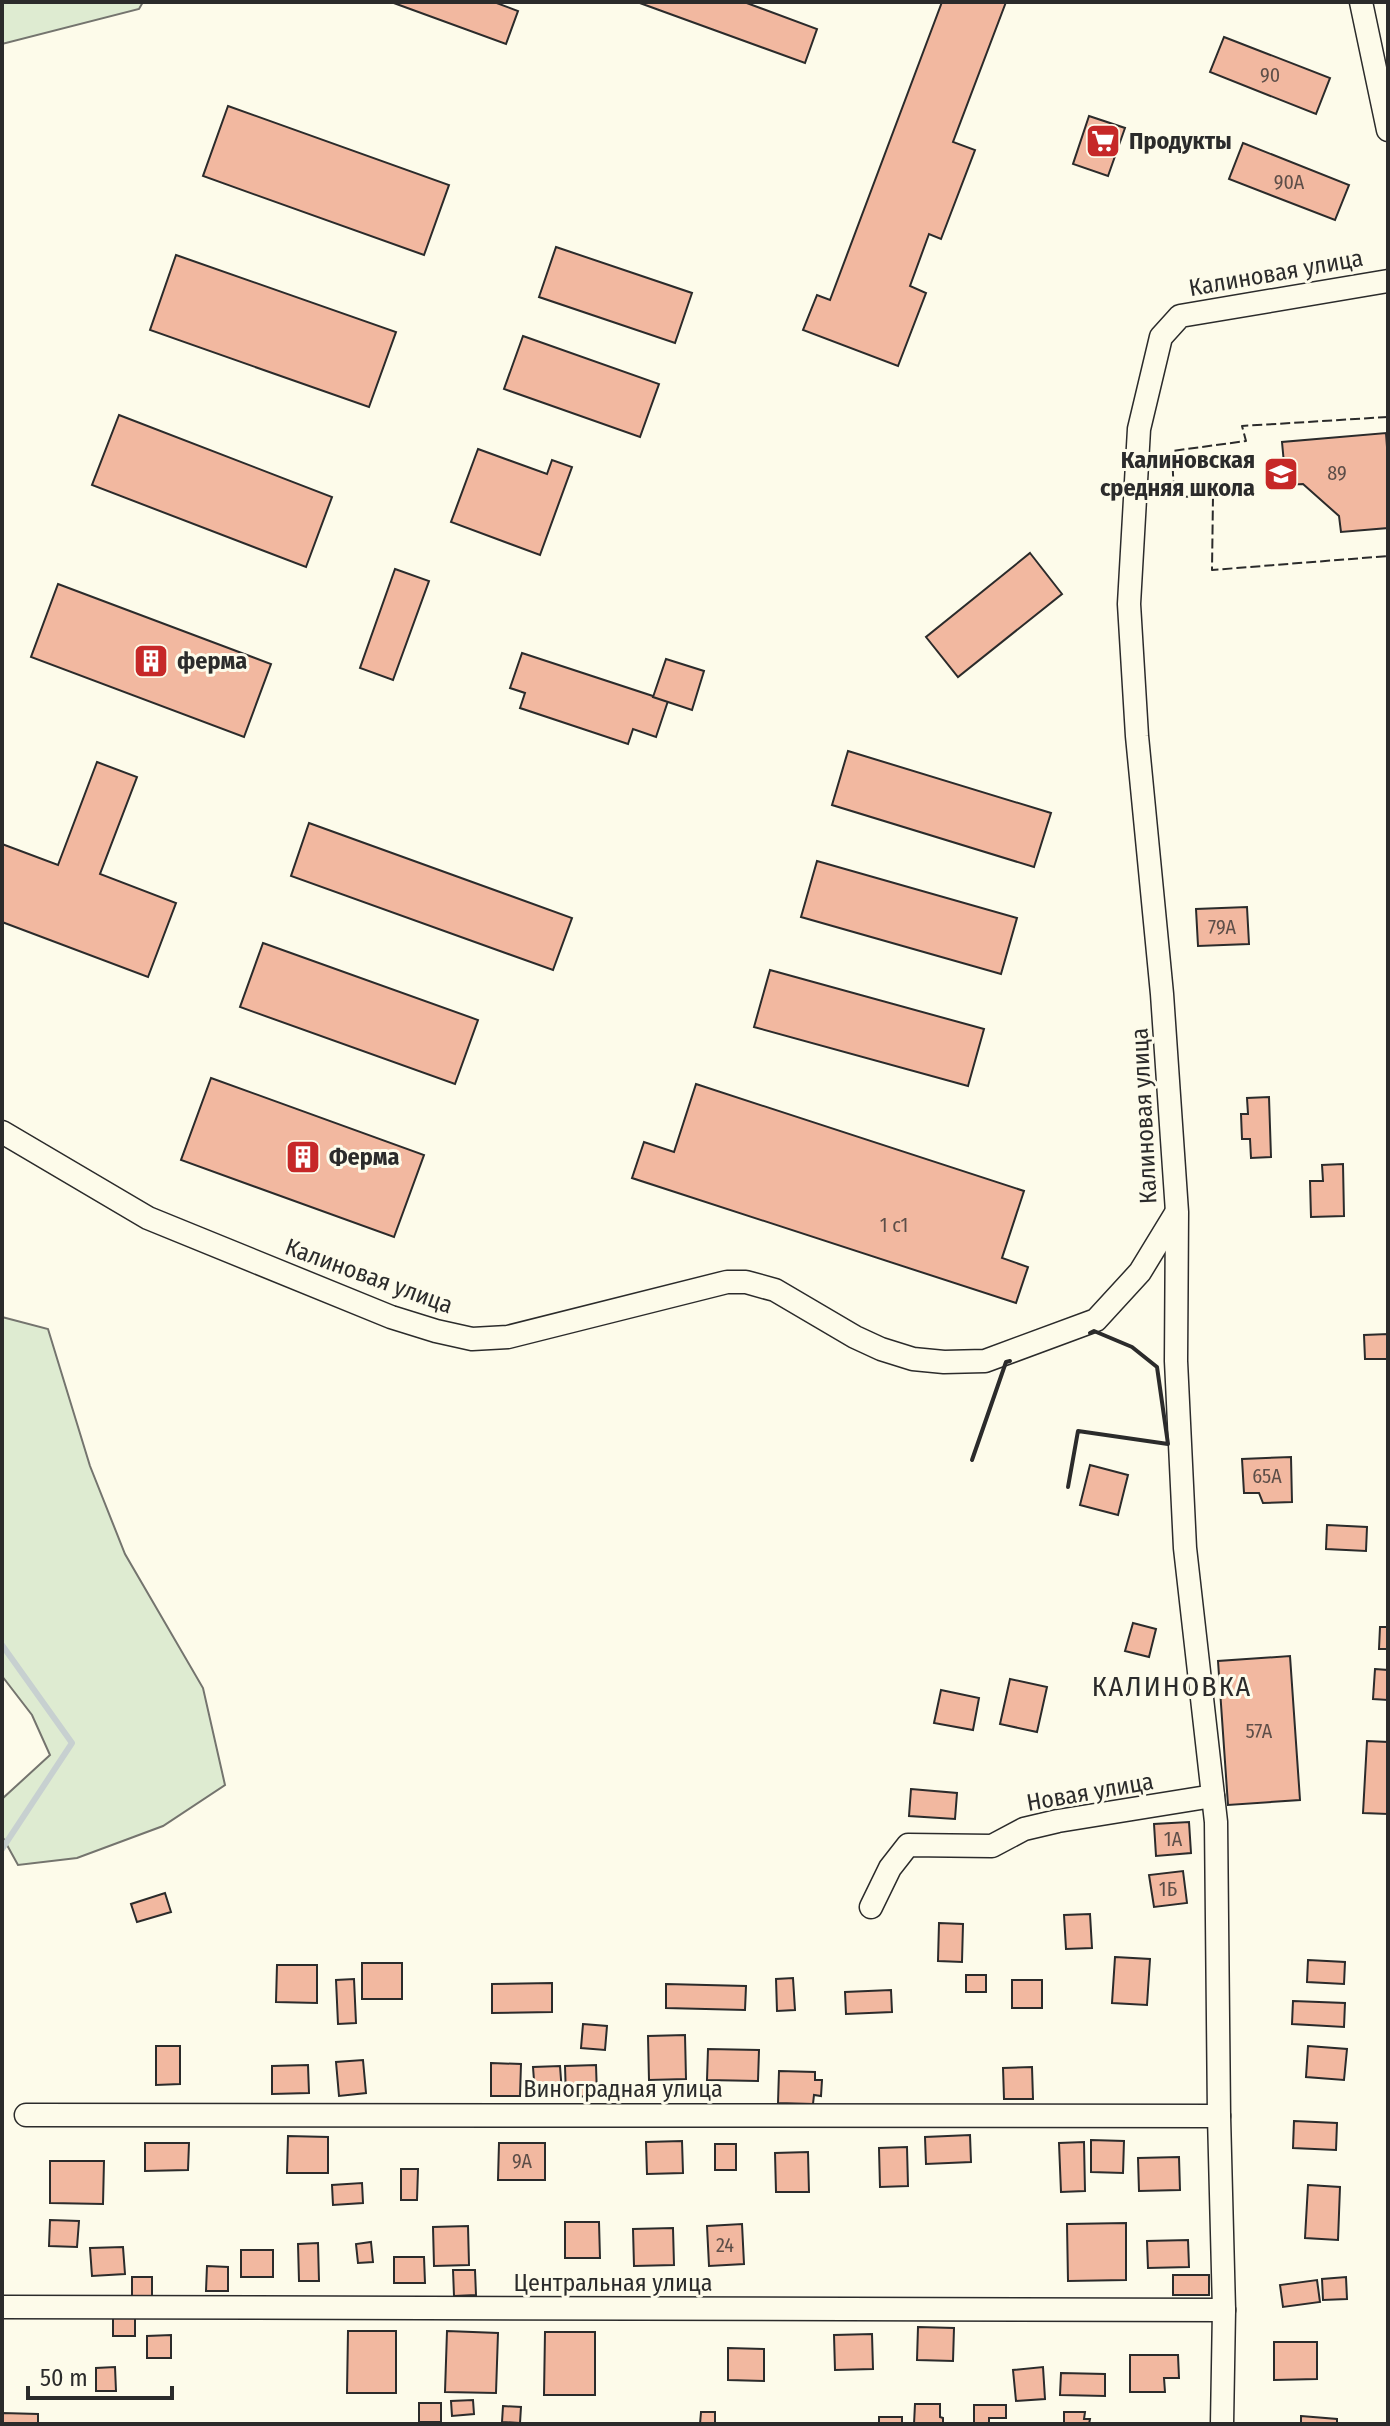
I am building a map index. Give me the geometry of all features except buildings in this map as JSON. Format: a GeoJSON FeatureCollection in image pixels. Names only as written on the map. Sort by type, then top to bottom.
{"type":"FeatureCollection","features":[{"type":"Feature","properties":{"kind":"street"},"geometry":{"type":"LineString","coordinates":[[1361,2],[1388,130]]}},
{"type":"Feature","properties":{"kind":"street","name":"Калиновая улица"},"geometry":{"type":"LineString","coordinates":[[2,1132],[148,1218],[391,1317],[472,1339],[508,1337],[727,1282],[746,1282],[775,1290],[855,1337],[913,1359],[985,1361],[1096,1320],[1140,1272],[1177,1212],[1162,994],[1137,736],[1129,604],[1139,429],[1161,337],[1180,316],[1388,281]]}},
{"type":"Feature","properties":{"kind":"street"},"geometry":{"type":"LineString","coordinates":[[1177,1212],[1176,1361],[1185,1548],[1216,1822],[1224,2310],[1222,2424]]}},
{"type":"Feature","properties":{"kind":"street","name":"Новая улица"},"geometry":{"type":"LineString","coordinates":[[871,1907],[890,1868],[908,1845],[992,1846],[1024,1829],[1047,1823],[1213,1796]]}},
{"type":"Feature","properties":{"kind":"street","name":"Виноградная улица"},"geometry":{"type":"LineString","coordinates":[[26,2115],[1219,2116]]}},
{"type":"Feature","properties":{"kind":"street","name":"Центральная улица"},"geometry":{"type":"LineString","coordinates":[[2,2307],[1224,2310]]}},
{"type":"Feature","properties":{"kind":"green space"},"geometry":{"type":"Polygon","coordinates":[[[2,2],[143,2],[139,9],[2,44],[2,2]]]}},
{"type":"Feature","properties":{"kind":"green space"},"geometry":{"type":"Polygon","coordinates":[[[2,1317],[48,1329],[90,1466],[125,1554],[203,1688],[225,1785],[163,1826],[77,1858],[18,1865],[2,1836],[2,1799],[50,1755],[32,1715],[2,1676],[2,1317]]]}},
{"type":"Feature","properties":{"kind":"waterway"},"geometry":{"type":"LineString","coordinates":[[2,1645],[72,1743],[2,1849]]}},
{"type":"Feature","properties":{"kind":"fence"},"geometry":{"type":"LineString","coordinates":[[1388,417],[1242,426],[1246,441],[1172,451],[1174,497],[1213,496],[1212,570],[1388,556]]}},
{"type":"Feature","properties":{"kind":"wall"},"geometry":{"type":"LineString","coordinates":[[1068,1487],[1078,1431],[1168,1444],[1157,1367],[1132,1347],[1094,1331],[1090,1333]]}},
{"type":"Feature","properties":{"kind":"wall"},"geometry":{"type":"LineString","coordinates":[[972,1460],[1006,1362],[1010,1361]]}},
{"type":"Feature","properties":{"kind":"place","name":"Продукты"},"geometry":{"type":"Point","coordinates":[1103,141]}},
{"type":"Feature","properties":{"kind":"place","name":"Калиновская средняя школа"},"geometry":{"type":"Point","coordinates":[1281,474]}},
{"type":"Feature","properties":{"kind":"place","name":"ферма"},"geometry":{"type":"Point","coordinates":[151,661]}},
{"type":"Feature","properties":{"kind":"place","name":"Ферма"},"geometry":{"type":"Point","coordinates":[303,1157]}},
{"type":"Feature","properties":{"kind":"district","name":"КАЛИНОВКА"},"geometry":{"type":"Point","coordinates":[1172,1686]}}]}
